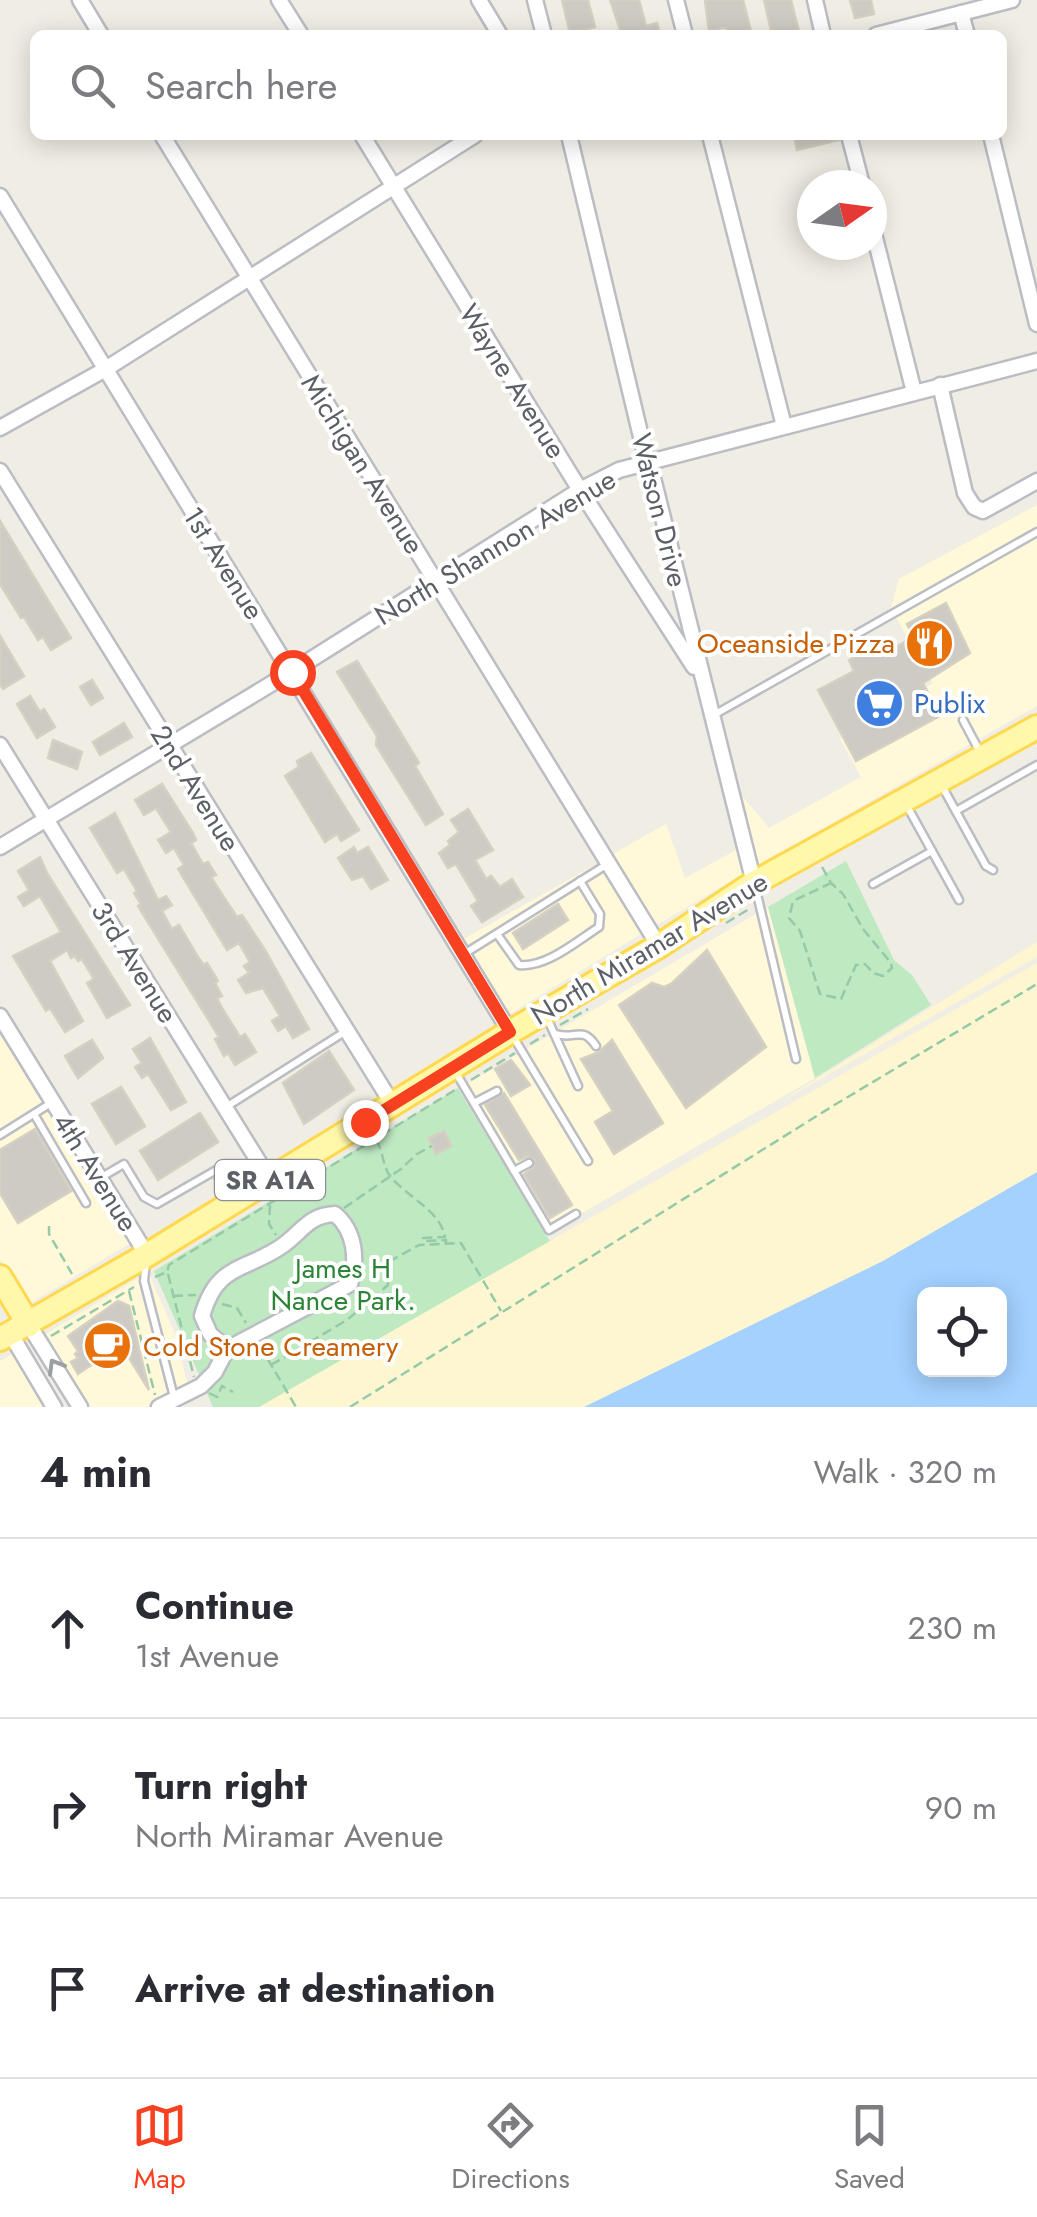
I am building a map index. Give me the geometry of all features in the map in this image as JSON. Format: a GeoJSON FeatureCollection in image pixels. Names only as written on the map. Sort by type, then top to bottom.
{"type":"FeatureCollection","features":[{"type":"Feature","properties":{"kind":"main road","name":"North Miramar Avenue"},"geometry":{"type":"LineString","coordinates":[[16,1331],[233,1202],[270,1191],[393,1105],[458,1076],[551,1025],[659,946],[757,893],[904,800],[1037,727]]}},
{"type":"Feature","properties":{"kind":"main road"},"geometry":{"type":"LineString","coordinates":[[0,1277],[16,1331]]}},
{"type":"Feature","properties":{"kind":"street"},"geometry":{"type":"LineString","coordinates":[[80,0],[98,30]]}},
{"type":"Feature","properties":{"kind":"street"},"geometry":{"type":"LineString","coordinates":[[279,0],[298,30]]}},
{"type":"Feature","properties":{"kind":"street"},"geometry":{"type":"LineString","coordinates":[[479,0],[497,30]]}},
{"type":"Feature","properties":{"kind":"street"},"geometry":{"type":"LineString","coordinates":[[535,0],[543,30]]}},
{"type":"Feature","properties":{"kind":"street"},"geometry":{"type":"LineString","coordinates":[[676,0],[683,30]]}},
{"type":"Feature","properties":{"kind":"street"},"geometry":{"type":"LineString","coordinates":[[814,0],[823,30]]}},
{"type":"Feature","properties":{"kind":"street"},"geometry":{"type":"LineString","coordinates":[[895,30],[1012,0]]}},
{"type":"Feature","properties":{"kind":"street"},"geometry":{"type":"LineString","coordinates":[[961,13],[966,30]]}},
{"type":"Feature","properties":{"kind":"street","name":"Michigan Avenue"},"geometry":{"type":"LineString","coordinates":[[165,140],[659,946]]}},
{"type":"Feature","properties":{"kind":"street","name":"Wayne Avenue"},"geometry":{"type":"LineString","coordinates":[[365,140],[580,490],[700,676]]}},
{"type":"Feature","properties":{"kind":"street"},"geometry":{"type":"LineString","coordinates":[[0,428],[104,370],[467,140]]}},
{"type":"Feature","properties":{"kind":"street","name":"Watson Drive"},"geometry":{"type":"LineString","coordinates":[[570,140],[700,676],[757,893]]}},
{"type":"Feature","properties":{"kind":"street"},"geometry":{"type":"LineString","coordinates":[[711,140],[784,426]]}},
{"type":"Feature","properties":{"kind":"street"},"geometry":{"type":"LineString","coordinates":[[850,140],[858,170]]}},
{"type":"Feature","properties":{"kind":"street"},"geometry":{"type":"LineString","coordinates":[[992,140],[1037,324]]}},
{"type":"Feature","properties":{"kind":"street","name":"1st Avenue"},"geometry":{"type":"LineString","coordinates":[[0,196],[516,1041]]}},
{"type":"Feature","properties":{"kind":"street"},"geometry":{"type":"LineString","coordinates":[[881,260],[914,392]]}},
{"type":"Feature","properties":{"kind":"street","name":"North Shannon Avenue"},"geometry":{"type":"LineString","coordinates":[[0,847],[292,672],[580,490],[619,470],[1037,361]]}},
{"type":"Feature","properties":{"kind":"street"},"geometry":{"type":"LineString","coordinates":[[940,386],[966,492],[974,507],[984,511],[1037,481]]}},
{"type":"Feature","properties":{"kind":"street","name":"2nd Avenue"},"geometry":{"type":"LineString","coordinates":[[0,471],[393,1105]]}},
{"type":"Feature","properties":{"kind":"street","name":"3rd Avenue"},"geometry":{"type":"LineString","coordinates":[[0,745],[226,1107],[270,1191]]}},
{"type":"Feature","properties":{"kind":"street","name":"4th Avenue"},"geometry":{"type":"LineString","coordinates":[[1,1021],[147,1256]]}},
{"type":"Feature","properties":{"kind":"street"},"geometry":{"type":"LineString","coordinates":[[160,1407],[200,1386],[215,1372],[228,1349],[350,1284],[355,1269],[346,1224],[334,1214],[320,1215],[304,1224],[282,1246],[230,1270],[214,1284],[202,1316],[210,1334],[228,1349]]}},
{"type":"Feature","properties":{"kind":"street"},"geometry":{"type":"LineString","coordinates":[[16,1331],[54,1407]]}},
{"type":"Feature","properties":{"kind":"street"},"geometry":{"type":"LineString","coordinates":[[16,1331],[80,1407]]}},
{"type":"Feature","properties":{"kind":"lane"},"geometry":{"type":"LineString","coordinates":[[711,716],[1037,532]]}},
{"type":"Feature","properties":{"kind":"lane"},"geometry":{"type":"LineString","coordinates":[[963,720],[982,756]]}},
{"type":"Feature","properties":{"kind":"lane"},"geometry":{"type":"LineString","coordinates":[[956,811],[1037,766]]}},
{"type":"Feature","properties":{"kind":"lane"},"geometry":{"type":"LineString","coordinates":[[939,781],[986,866],[993,870]]}},
{"type":"Feature","properties":{"kind":"lane"},"geometry":{"type":"LineString","coordinates":[[904,800],[960,900]]}},
{"type":"Feature","properties":{"kind":"lane"},"geometry":{"type":"LineString","coordinates":[[873,884],[932,852]]}},
{"type":"Feature","properties":{"kind":"lane"},"geometry":{"type":"LineString","coordinates":[[463,954],[608,864]]}},
{"type":"Feature","properties":{"kind":"lane"},"geometry":{"type":"LineString","coordinates":[[497,934],[519,965],[527,966],[556,955],[599,927],[600,914],[580,881]]}},
{"type":"Feature","properties":{"kind":"lane"},"geometry":{"type":"LineString","coordinates":[[757,893],[796,1059]]}},
{"type":"Feature","properties":{"kind":"lane"},"geometry":{"type":"LineString","coordinates":[[551,1025],[589,1035],[596,1046]]}},
{"type":"Feature","properties":{"kind":"lane"},"geometry":{"type":"LineString","coordinates":[[551,1025],[578,1086]]}},
{"type":"Feature","properties":{"kind":"lane"},"geometry":{"type":"LineString","coordinates":[[226,1107],[347,1030]]}},
{"type":"Feature","properties":{"kind":"lane"},"geometry":{"type":"LineString","coordinates":[[516,1041],[588,1161]]}},
{"type":"Feature","properties":{"kind":"lane"},"geometry":{"type":"LineString","coordinates":[[458,1076],[549,1230],[576,1214]]}},
{"type":"Feature","properties":{"kind":"lane"},"geometry":{"type":"LineString","coordinates":[[474,1103],[497,1091]]}},
{"type":"Feature","properties":{"kind":"lane"},"geometry":{"type":"LineString","coordinates":[[0,1134],[52,1103]]}},
{"type":"Feature","properties":{"kind":"lane"},"geometry":{"type":"LineString","coordinates":[[34,1114],[86,1203]]}},
{"type":"Feature","properties":{"kind":"lane"},"geometry":{"type":"LineString","coordinates":[[514,1172],[529,1162]]}},
{"type":"Feature","properties":{"kind":"lane"},"geometry":{"type":"LineString","coordinates":[[99,1179],[124,1164],[148,1202],[157,1204],[224,1165]]}},
{"type":"Feature","properties":{"kind":"lane"},"geometry":{"type":"LineString","coordinates":[[215,1171],[233,1202]]}},
{"type":"Feature","properties":{"kind":"lane","name":"4th Avenue"},"geometry":{"type":"LineString","coordinates":[[147,1256],[144,1281],[174,1397]]}},
{"type":"Feature","properties":{"kind":"path"},"geometry":{"type":"LineString","coordinates":[[822,867],[892,968],[883,976],[873,973],[865,964],[856,965],[846,994],[833,999],[820,994],[800,931],[790,918],[792,902],[831,883]]}},
{"type":"Feature","properties":{"kind":"path"},"geometry":{"type":"LineString","coordinates":[[728,922],[757,893]]}},
{"type":"Feature","properties":{"kind":"path"},"geometry":{"type":"LineString","coordinates":[[350,1407],[819,1114],[1037,984]]}},
{"type":"Feature","properties":{"kind":"path"},"geometry":{"type":"LineString","coordinates":[[234,1392],[222,1386],[217,1397],[192,1376],[169,1265],[270,1191],[375,1139],[458,1076],[516,1041],[601,1000]]}},
{"type":"Feature","properties":{"kind":"path"},"geometry":{"type":"LineString","coordinates":[[375,1139],[383,1151],[390,1177],[443,1223],[445,1237],[424,1241],[446,1240],[446,1244]]}},
{"type":"Feature","properties":{"kind":"path"},"geometry":{"type":"LineString","coordinates":[[334,1214],[432,1146]]}},
{"type":"Feature","properties":{"kind":"path"},"geometry":{"type":"LineString","coordinates":[[270,1191],[270,1224],[282,1246]]}},
{"type":"Feature","properties":{"kind":"path"},"geometry":{"type":"LineString","coordinates":[[48,1226],[72,1274]]}},
{"type":"Feature","properties":{"kind":"path"},"geometry":{"type":"LineString","coordinates":[[272,1366],[348,1320],[388,1284],[390,1261],[419,1245],[461,1243],[502,1312]]}},
{"type":"Feature","properties":{"kind":"path"},"geometry":{"type":"LineString","coordinates":[[16,1331],[168,1272]]}},
{"type":"Feature","properties":{"kind":"path"},"geometry":{"type":"LineString","coordinates":[[129,1290],[160,1407]]}},
{"type":"Feature","properties":{"kind":"shaded area"},"geometry":{"type":"Polygon","coordinates":[[[1037,505],[1037,706],[757,866],[739,797],[769,828],[861,777],[840,738],[933,683],[891,608],[899,579],[1037,505]]]}},
{"type":"Feature","properties":{"kind":"shaded area"},"geometry":{"type":"Polygon","coordinates":[[[666,824],[685,878],[738,849],[745,873],[655,926],[611,855],[666,824]]]}},
{"type":"Feature","properties":{"kind":"shaded area"},"geometry":{"type":"Polygon","coordinates":[[[600,862],[643,933],[508,1015],[462,940],[600,862]]]}},
{"type":"Feature","properties":{"kind":"shaded area"},"geometry":{"type":"Polygon","coordinates":[[[768,907],[815,1078],[551,1231],[464,1086],[768,907]]]}},
{"type":"Feature","properties":{"kind":"shaded area"},"geometry":{"type":"Polygon","coordinates":[[[0,1029],[131,1243],[27,1305],[0,1260],[0,1029]]]}},
{"type":"Feature","properties":{"kind":"shaded area"},"geometry":{"type":"Polygon","coordinates":[[[148,1272],[173,1329],[188,1385],[148,1407],[88,1407],[44,1335],[148,1272]]]}},
{"type":"Feature","properties":{"kind":"shaded area"},"geometry":{"type":"Polygon","coordinates":[[[14,1353],[46,1407],[0,1407],[0,1361],[14,1353]]]}},
{"type":"Feature","properties":{"kind":"green space"},"geometry":{"type":"Polygon","coordinates":[[[846,861],[894,960],[912,975],[931,1005],[815,1078],[768,907],[846,861]]]}},
{"type":"Feature","properties":{"kind":"green space","name":"James H Nance Park."},"geometry":{"type":"Polygon","coordinates":[[[458,1088],[568,1271],[350,1407],[213,1407],[154,1271],[458,1088]]]}},
{"type":"Feature","properties":{"kind":"sand"},"geometry":{"type":"Polygon","coordinates":[[[1037,942],[1037,957],[776,1104],[1037,942]]]}},
{"type":"Feature","properties":{"kind":"sand"},"geometry":{"type":"Polygon","coordinates":[[[1037,963],[1037,1172],[883,1261],[584,1407],[259,1407],[1037,963]]]}},
{"type":"Feature","properties":{"kind":"water"},"geometry":{"type":"Polygon","coordinates":[[[1037,1172],[1037,1407],[584,1407],[883,1261],[1037,1172]]]}},
{"type":"Feature","properties":{"kind":"building"},"geometry":{"type":"Polygon","coordinates":[[[562,0],[588,0],[595,27],[569,30],[562,0]]]}},
{"type":"Feature","properties":{"kind":"building"},"geometry":{"type":"Polygon","coordinates":[[[610,0],[639,0],[646,26],[657,23],[659,30],[620,30],[610,0]]]}},
{"type":"Feature","properties":{"kind":"building"},"geometry":{"type":"Polygon","coordinates":[[[705,0],[743,0],[751,30],[709,30],[705,0]]]}},
{"type":"Feature","properties":{"kind":"building"},"geometry":{"type":"Polygon","coordinates":[[[764,0],[791,0],[798,30],[771,30],[764,0]]]}},
{"type":"Feature","properties":{"kind":"building"},"geometry":{"type":"Polygon","coordinates":[[[850,0],[871,0],[874,14],[855,18],[850,0]]]}},
{"type":"Feature","properties":{"kind":"building"},"geometry":{"type":"Polygon","coordinates":[[[795,140],[839,140],[797,150],[795,140]]]}},
{"type":"Feature","properties":{"kind":"building"},"geometry":{"type":"Polygon","coordinates":[[[0,521],[71,638],[51,650],[43,637],[38,640],[21,618],[0,584],[0,521]]]}},
{"type":"Feature","properties":{"kind":"building","name":"Publix"},"geometry":{"type":"Polygon","coordinates":[[[946,603],[970,653],[923,683],[940,716],[856,761],[818,690],[854,671],[849,660],[879,644],[884,653],[914,637],[907,624],[946,603]]]}},
{"type":"Feature","properties":{"kind":"building"},"geometry":{"type":"Polygon","coordinates":[[[0,636],[24,676],[3,689],[0,684],[0,636]]]}},
{"type":"Feature","properties":{"kind":"building"},"geometry":{"type":"Polygon","coordinates":[[[357,661],[419,763],[415,766],[443,814],[426,825],[337,672],[357,661]]]}},
{"type":"Feature","properties":{"kind":"building"},"geometry":{"type":"Polygon","coordinates":[[[92,680],[103,698],[91,705],[80,687],[92,680]]]}},
{"type":"Feature","properties":{"kind":"building"},"geometry":{"type":"Polygon","coordinates":[[[30,696],[55,727],[37,738],[17,704],[30,696]]]}},
{"type":"Feature","properties":{"kind":"building"},"geometry":{"type":"Polygon","coordinates":[[[124,723],[132,737],[100,755],[93,742],[124,723]]]}},
{"type":"Feature","properties":{"kind":"building"},"geometry":{"type":"Polygon","coordinates":[[[53,740],[82,752],[77,769],[48,758],[53,740]]]}},
{"type":"Feature","properties":{"kind":"building"},"geometry":{"type":"Polygon","coordinates":[[[311,753],[359,830],[341,841],[337,834],[325,842],[285,776],[299,767],[297,761],[311,753]]]}},
{"type":"Feature","properties":{"kind":"building"},"geometry":{"type":"Polygon","coordinates":[[[162,784],[193,833],[196,840],[191,843],[203,864],[208,862],[216,875],[211,877],[225,899],[237,917],[242,915],[265,950],[309,1029],[293,1038],[286,1026],[278,1031],[272,1021],[280,1016],[263,988],[246,993],[238,980],[249,973],[244,966],[250,962],[239,943],[227,950],[178,869],[184,865],[174,848],[166,853],[158,840],[171,832],[156,808],[144,815],[135,800],[162,784]]]}},
{"type":"Feature","properties":{"kind":"building"},"geometry":{"type":"Polygon","coordinates":[[[468,809],[493,850],[475,860],[486,879],[491,876],[500,887],[512,879],[523,897],[482,922],[471,906],[478,901],[456,864],[448,868],[439,853],[459,832],[451,820],[468,809]]]}},
{"type":"Feature","properties":{"kind":"building"},"geometry":{"type":"Polygon","coordinates":[[[115,813],[158,900],[166,896],[172,905],[162,911],[172,929],[179,925],[198,957],[204,965],[207,963],[218,981],[215,983],[222,996],[217,998],[222,1008],[240,1037],[245,1034],[256,1052],[235,1065],[228,1053],[224,1056],[215,1039],[219,1037],[138,906],[141,904],[134,893],[137,891],[124,869],[117,873],[90,828],[115,813]]]}},
{"type":"Feature","properties":{"kind":"building"},"geometry":{"type":"Polygon","coordinates":[[[354,847],[357,853],[368,847],[388,880],[371,889],[363,876],[352,880],[338,858],[354,847]]]}},
{"type":"Feature","properties":{"kind":"building"},"geometry":{"type":"Polygon","coordinates":[[[40,857],[130,1005],[107,1018],[87,983],[94,979],[82,959],[71,958],[67,950],[50,961],[83,1021],[65,1032],[50,1008],[46,1011],[13,956],[61,932],[40,896],[24,906],[18,897],[29,890],[18,871],[40,857]]]}},
{"type":"Feature","properties":{"kind":"building"},"geometry":{"type":"Polygon","coordinates":[[[558,904],[568,920],[523,949],[513,933],[558,904]]]}},
{"type":"Feature","properties":{"kind":"building"},"geometry":{"type":"Polygon","coordinates":[[[707,950],[766,1047],[686,1108],[619,1005],[652,983],[664,987],[671,984],[707,950]]]}},
{"type":"Feature","properties":{"kind":"building"},"geometry":{"type":"Polygon","coordinates":[[[150,1038],[186,1102],[171,1110],[148,1074],[142,1078],[135,1067],[142,1063],[133,1049],[150,1038]]]}},
{"type":"Feature","properties":{"kind":"building"},"geometry":{"type":"Polygon","coordinates":[[[92,1040],[103,1058],[78,1078],[65,1056],[92,1040]]]}},
{"type":"Feature","properties":{"kind":"building"},"geometry":{"type":"Polygon","coordinates":[[[612,1040],[663,1123],[614,1154],[595,1122],[613,1111],[581,1059],[599,1052],[612,1040]]]}},
{"type":"Feature","properties":{"kind":"building"},"geometry":{"type":"Polygon","coordinates":[[[329,1051],[354,1090],[304,1124],[283,1083],[329,1051]]]}},
{"type":"Feature","properties":{"kind":"building"},"geometry":{"type":"Polygon","coordinates":[[[511,1060],[530,1085],[511,1096],[495,1069],[511,1060]]]}},
{"type":"Feature","properties":{"kind":"building"},"geometry":{"type":"Polygon","coordinates":[[[121,1087],[145,1126],[116,1144],[92,1104],[121,1087]]]}},
{"type":"Feature","properties":{"kind":"building"},"geometry":{"type":"Polygon","coordinates":[[[504,1093],[572,1205],[550,1218],[524,1174],[534,1167],[534,1159],[528,1156],[519,1160],[485,1105],[504,1093]]]}},
{"type":"Feature","properties":{"kind":"building"},"geometry":{"type":"Polygon","coordinates":[[[200,1113],[218,1142],[158,1180],[140,1151],[200,1113]]]}},
{"type":"Feature","properties":{"kind":"building"},"geometry":{"type":"Polygon","coordinates":[[[35,1129],[71,1191],[18,1223],[0,1193],[0,1150],[35,1129]]]}},
{"type":"Feature","properties":{"kind":"building"},"geometry":{"type":"Polygon","coordinates":[[[444,1131],[451,1146],[436,1154],[429,1138],[444,1131]]]}},
{"type":"Feature","properties":{"kind":"building"},"geometry":{"type":"Polygon","coordinates":[[[118,1301],[129,1306],[149,1390],[121,1345],[78,1374],[71,1362],[78,1358],[78,1351],[68,1336],[118,1301]]]}},
{"type":"Feature","properties":{"kind":"place","name":"Oceanside Pizza"},"geometry":{"type":"Point","coordinates":[930,643]}},
{"type":"Feature","properties":{"kind":"place","name":"Publix"},"geometry":{"type":"Point","coordinates":[879,703]}},
{"type":"Feature","properties":{"kind":"place","name":"Cold Stone Creamery"},"geometry":{"type":"Point","coordinates":[108,1346]}},
{"type":"Feature","properties":{"kind":"route"},"geometry":{"type":"LineString","coordinates":[[292,672],[510,1032],[365,1122]]}}]}
